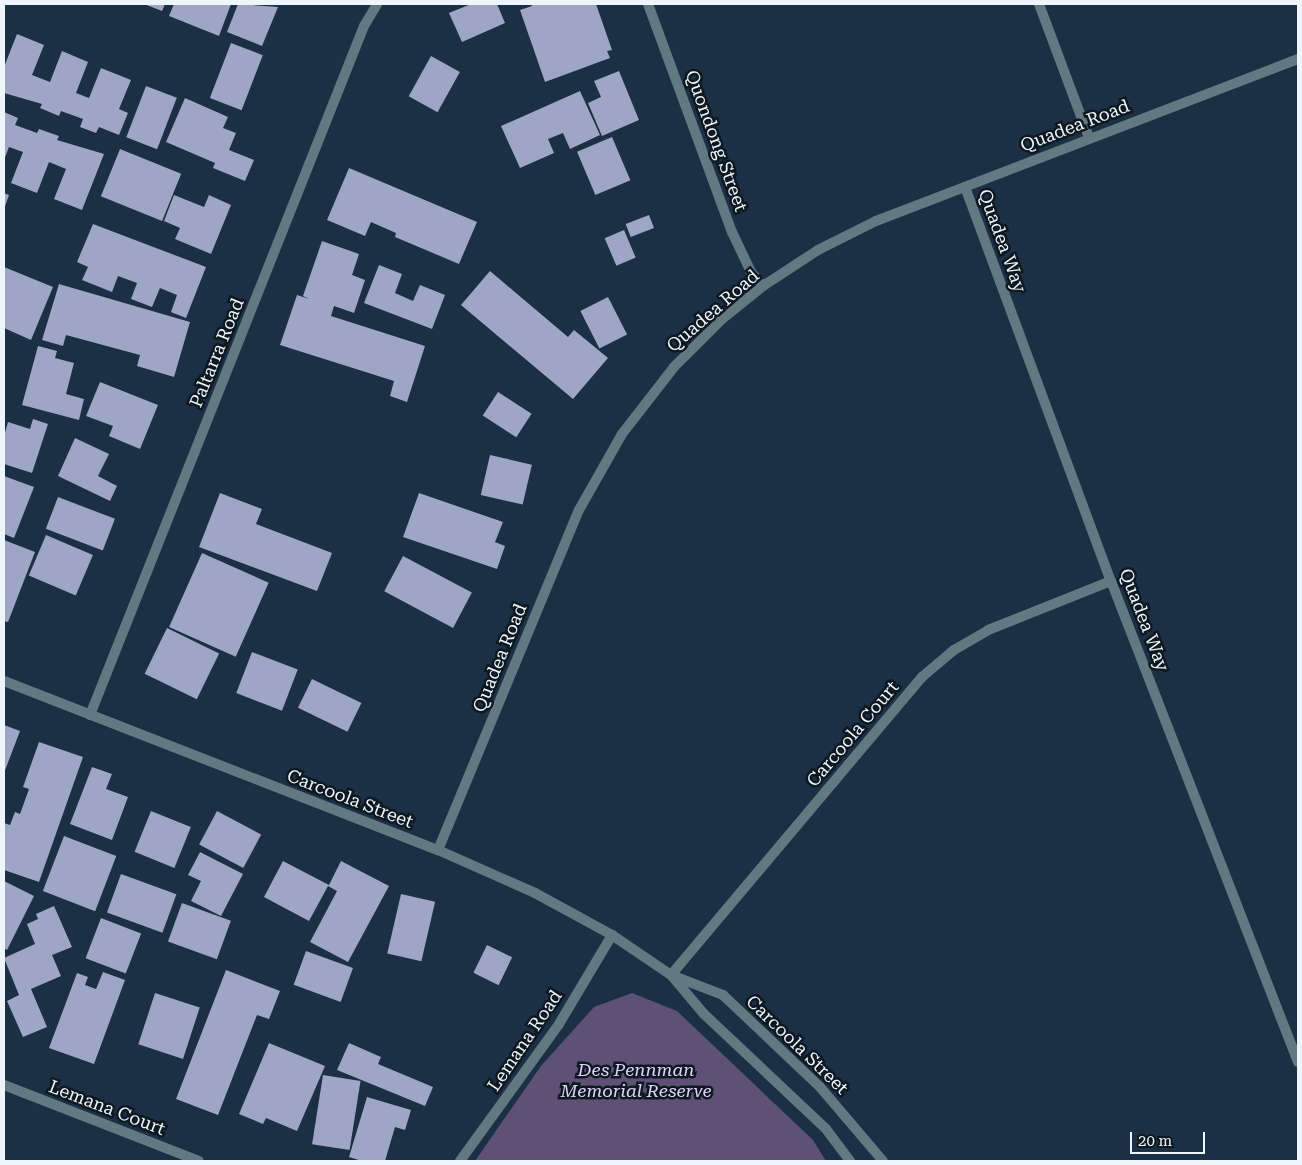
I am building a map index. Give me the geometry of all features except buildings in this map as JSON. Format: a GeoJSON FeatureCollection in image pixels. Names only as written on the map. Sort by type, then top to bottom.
{"type":"FeatureCollection","features":[{"type":"Feature","properties":{"kind":"street","name":"Paltarra Road"},"geometry":{"type":"LineString","coordinates":[[90,715],[361,35],[377,4]]}},
{"type":"Feature","properties":{"kind":"street","name":"Quondong Street"},"geometry":{"type":"LineString","coordinates":[[648,4],[732,232],[751,272],[763,286]]}},
{"type":"Feature","properties":{"kind":"street"},"geometry":{"type":"LineString","coordinates":[[1039,4],[1090,138]]}},
{"type":"Feature","properties":{"kind":"street","name":"Quadea Road"},"geometry":{"type":"LineString","coordinates":[[438,850],[579,510],[617,442],[674,367],[722,319],[763,286],[818,250],[876,221],[1298,59]]}},
{"type":"Feature","properties":{"kind":"street","name":"Quadea Way"},"geometry":{"type":"LineString","coordinates":[[965,187],[1111,581],[1298,1062]]}},
{"type":"Feature","properties":{"kind":"street","name":"Carcoola Court"},"geometry":{"type":"LineString","coordinates":[[671,975],[922,677],[954,650],[988,630],[1111,581]]}},
{"type":"Feature","properties":{"kind":"street","name":"Carcoola Street"},"geometry":{"type":"LineString","coordinates":[[4,681],[438,850],[535,893],[612,935],[671,975],[723,994],[820,1087],[883,1161]]}},
{"type":"Feature","properties":{"kind":"street","name":"Lemana Road"},"geometry":{"type":"LineString","coordinates":[[460,1161],[559,1024],[612,935]]}},
{"type":"Feature","properties":{"kind":"street","name":"Carcoola Street"},"geometry":{"type":"LineString","coordinates":[[671,975],[703,1013],[826,1129],[850,1161]]}},
{"type":"Feature","properties":{"kind":"street","name":"Lemana Court"},"geometry":{"type":"LineString","coordinates":[[4,1085],[199,1161]]}},
{"type":"Feature","properties":{"kind":"green space","name":"Des Pennman Memorial Reserve"},"geometry":{"type":"Polygon","coordinates":[[[632,993],[677,1011],[813,1140],[826,1161],[475,1161],[541,1066],[594,1007],[632,993]]]}}]}
